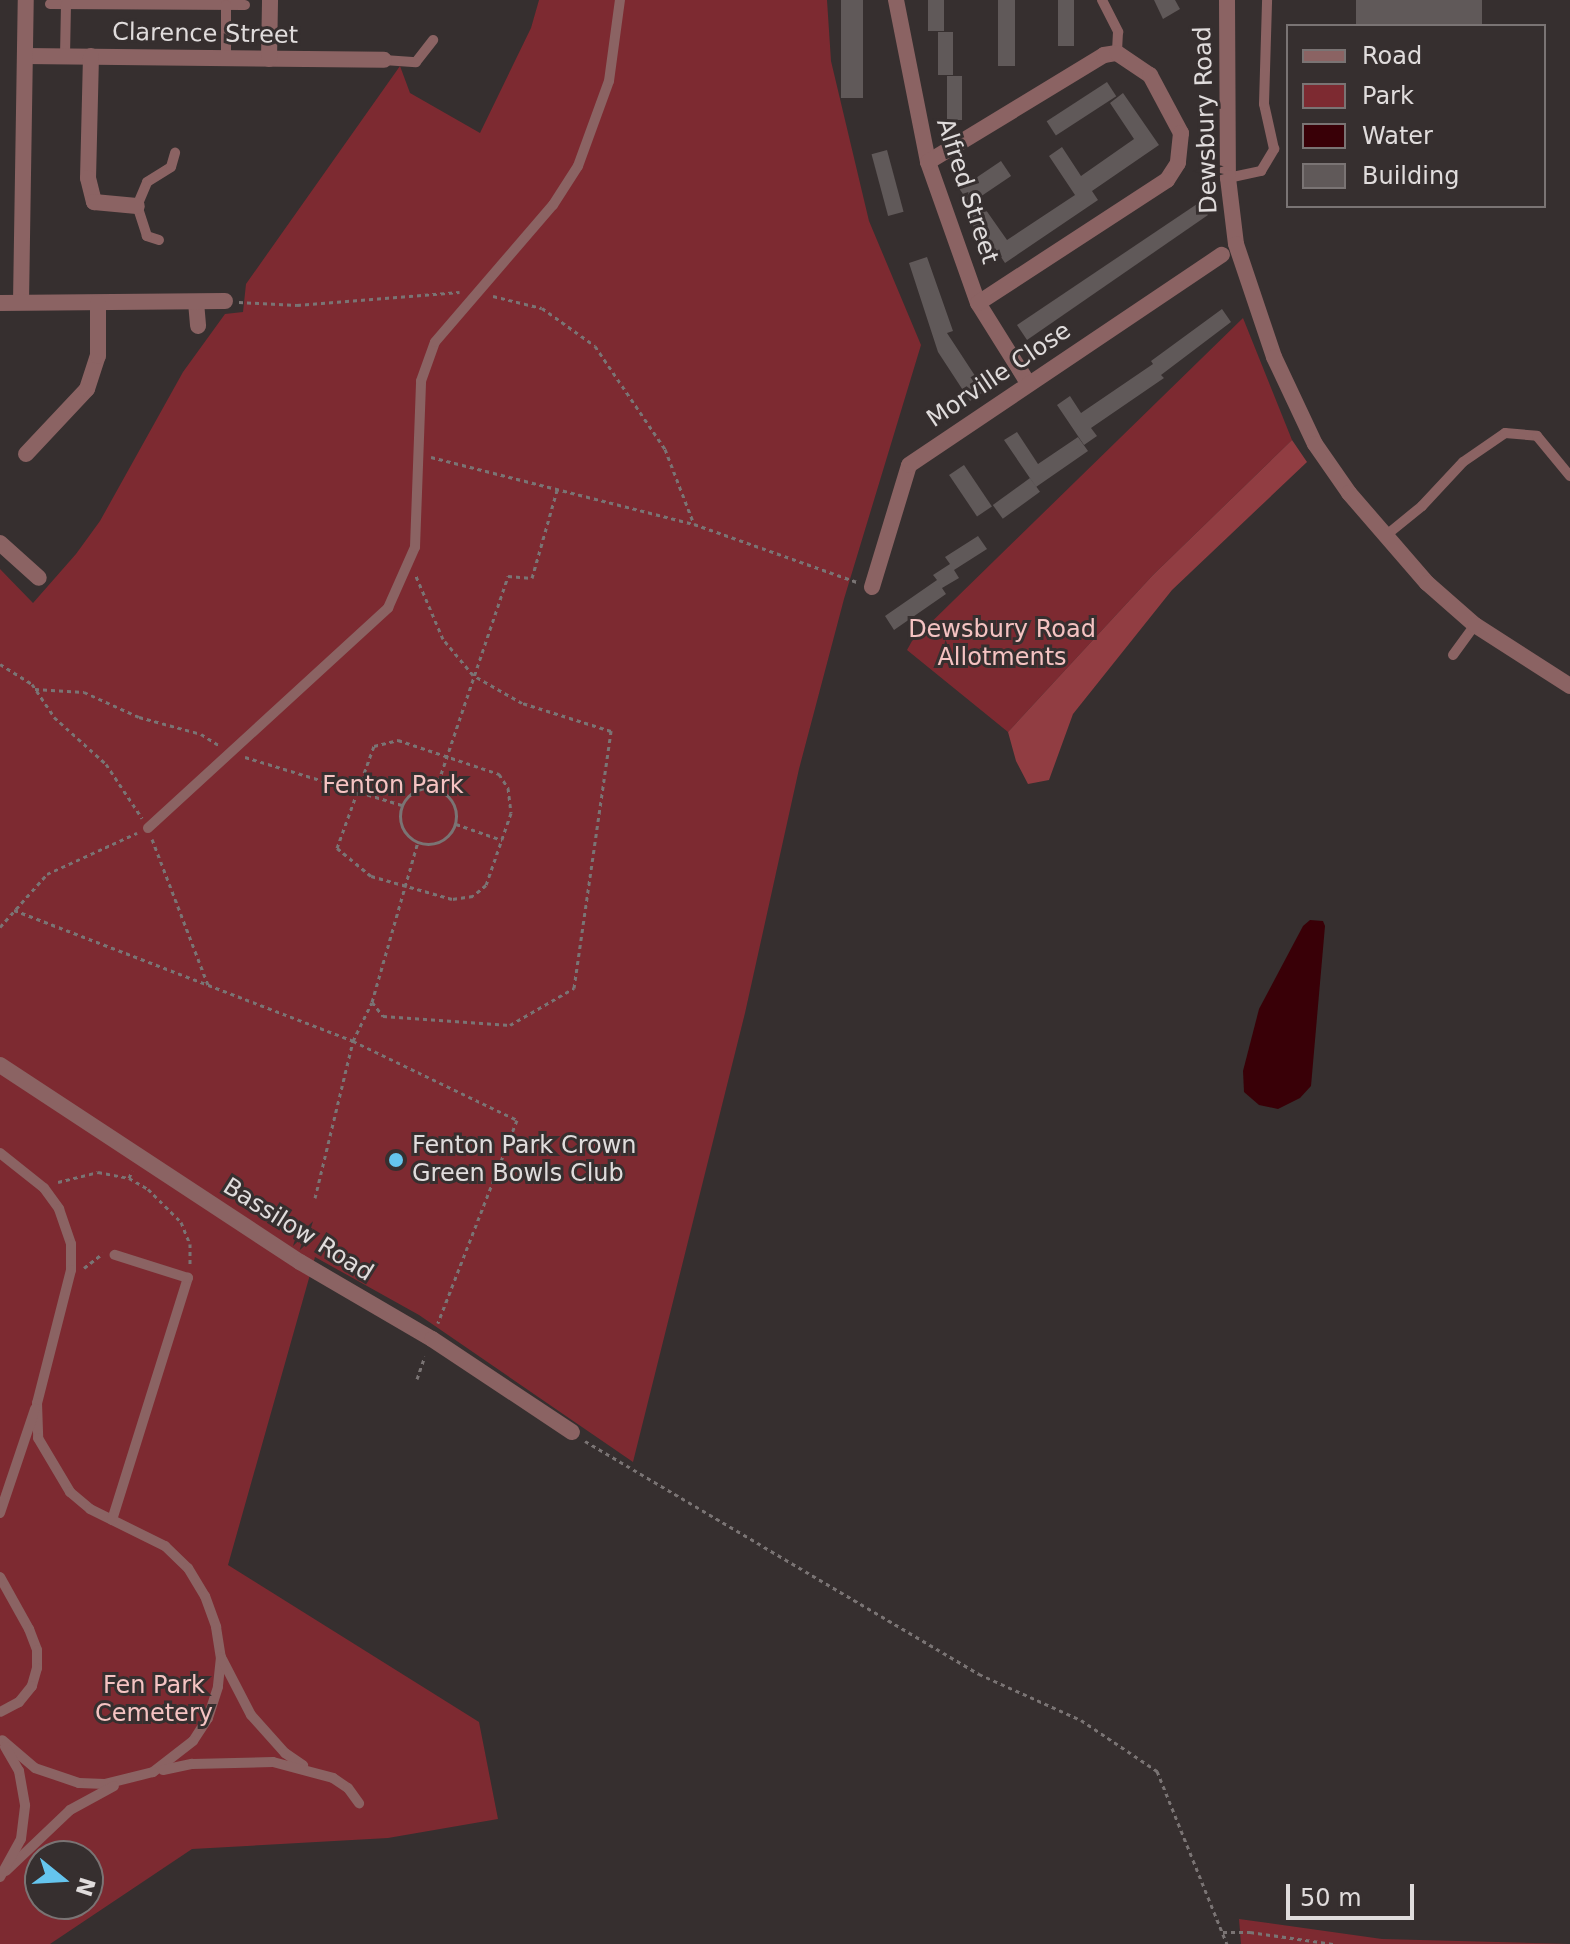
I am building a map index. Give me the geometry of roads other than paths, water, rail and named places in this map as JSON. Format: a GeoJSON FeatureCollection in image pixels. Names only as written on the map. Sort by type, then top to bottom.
{"type":"FeatureCollection","features":[{"type":"Feature","properties":{"kind":"street"},"geometry":{"type":"LineString","coordinates":[[21,302],[26,0]]}},
{"type":"Feature","properties":{"kind":"street"},"geometry":{"type":"LineString","coordinates":[[269,59],[270,0]]}},
{"type":"Feature","properties":{"kind":"street","name":"Alfred Street"},"geometry":{"type":"LineString","coordinates":[[896,0],[928,162],[978,303],[1028,383]]}},
{"type":"Feature","properties":{"kind":"street","name":"Dewsbury Road"},"geometry":{"type":"LineString","coordinates":[[1227,0],[1228,178],[1236,244],[1274,357],[1315,444],[1384,537],[1427,583],[1475,625],[1570,686]]}},
{"type":"Feature","properties":{"kind":"street"},"geometry":{"type":"LineString","coordinates":[[928,162],[1104,55],[1117,53],[1150,75],[1181,133],[1178,163],[1167,180],[978,303]]}},
{"type":"Feature","properties":{"kind":"street","name":"Clarence Street"},"geometry":{"type":"LineString","coordinates":[[25,56],[384,60]]}},
{"type":"Feature","properties":{"kind":"street"},"geometry":{"type":"LineString","coordinates":[[91,56],[88,178],[94,202],[137,206]]}},
{"type":"Feature","properties":{"kind":"street","name":"Morville Close"},"geometry":{"type":"LineString","coordinates":[[872,587],[909,465],[1222,255]]}},
{"type":"Feature","properties":{"kind":"street"},"geometry":{"type":"LineString","coordinates":[[0,303],[225,301]]}},
{"type":"Feature","properties":{"kind":"street"},"geometry":{"type":"LineString","coordinates":[[196,302],[198,326]]}},
{"type":"Feature","properties":{"kind":"street"},"geometry":{"type":"LineString","coordinates":[[26,454],[87,389],[98,356],[98,303]]}},
{"type":"Feature","properties":{"kind":"street"},"geometry":{"type":"LineString","coordinates":[[0,543],[39,578]]}},
{"type":"Feature","properties":{"kind":"street","name":"Bassilow Road"},"geometry":{"type":"LineString","coordinates":[[0,1065],[300,1262],[432,1339],[572,1432]]}},
{"type":"Feature","properties":{"kind":"lane"},"geometry":{"type":"LineString","coordinates":[[148,828],[388,608],[415,547],[421,381],[435,342],[553,205],[578,166],[609,81],[620,0]]}},
{"type":"Feature","properties":{"kind":"lane"},"geometry":{"type":"LineString","coordinates":[[1102,0],[1118,32],[1117,53]]}},
{"type":"Feature","properties":{"kind":"lane"},"geometry":{"type":"LineString","coordinates":[[1228,178],[1261,171],[1274,149],[1264,104],[1267,0]]}},
{"type":"Feature","properties":{"kind":"lane"},"geometry":{"type":"LineString","coordinates":[[50,4],[245,5]]}},
{"type":"Feature","properties":{"kind":"lane"},"geometry":{"type":"LineString","coordinates":[[65,56],[66,4]]}},
{"type":"Feature","properties":{"kind":"lane"},"geometry":{"type":"LineString","coordinates":[[226,5],[226,58]]}},
{"type":"Feature","properties":{"kind":"lane"},"geometry":{"type":"LineString","coordinates":[[384,60],[416,62],[433,40]]}},
{"type":"Feature","properties":{"kind":"lane"},"geometry":{"type":"LineString","coordinates":[[159,240],[147,236],[137,206],[147,182],[171,167],[175,153]]}},
{"type":"Feature","properties":{"kind":"lane"},"geometry":{"type":"LineString","coordinates":[[1384,537],[1422,506],[1463,462],[1505,433],[1537,436],[1570,476]]}},
{"type":"Feature","properties":{"kind":"lane"},"geometry":{"type":"LineString","coordinates":[[1453,655],[1475,625]]}},
{"type":"Feature","properties":{"kind":"lane"},"geometry":{"type":"LineString","coordinates":[[0,1153],[44,1188],[65,1223],[71,1244],[71,1270],[37,1403],[0,1513]]}},
{"type":"Feature","properties":{"kind":"lane"},"geometry":{"type":"LineString","coordinates":[[112,1520],[188,1278],[115,1255]]}},
{"type":"Feature","properties":{"kind":"lane"},"geometry":{"type":"LineString","coordinates":[[37,1403],[38,1438],[70,1492],[90,1509],[165,1546],[188,1568],[205,1596],[216,1627],[221,1657],[218,1687],[208,1718],[193,1741],[153,1772]]}},
{"type":"Feature","properties":{"kind":"lane"},"geometry":{"type":"LineString","coordinates":[[0,1577],[29,1629],[37,1650],[37,1668],[25,1694],[0,1712]]}},
{"type":"Feature","properties":{"kind":"lane"},"geometry":{"type":"LineString","coordinates":[[221,1657],[251,1715],[285,1753],[348,1788],[359,1803]]}},
{"type":"Feature","properties":{"kind":"lane"},"geometry":{"type":"LineString","coordinates":[[1,1740],[35,1768],[56,1778],[105,1784],[153,1772],[235,1761],[273,1762],[311,1770]]}},
{"type":"Feature","properties":{"kind":"lane"},"geometry":{"type":"LineString","coordinates":[[1,1740],[19,1771],[25,1805],[21,1839],[3,1874]]}},
{"type":"Feature","properties":{"kind":"lane"},"geometry":{"type":"LineString","coordinates":[[3,1874],[70,1810],[131,1779]]}},
{"type":"Feature","properties":{"kind":"water"},"geometry":{"type":"Polygon","coordinates":[[[1310,920],[1323,921],[1325,926],[1311,1086],[1300,1098],[1278,1109],[1259,1105],[1244,1092],[1243,1071],[1259,1009],[1303,926],[1310,920]]]}},
{"type":"Feature","properties":{"kind":"place","name":"Fenton Park Crown Green Bowls Club"},"geometry":{"type":"Point","coordinates":[396,1160]}},
{"type":"Feature","properties":{"kind":"park label","name":"Dewsbury Road Allotments"},"geometry":{"type":"Point","coordinates":[1002,644]}},
{"type":"Feature","properties":{"kind":"park label","name":"Fenton Park"},"geometry":{"type":"Point","coordinates":[393,786]}},
{"type":"Feature","properties":{"kind":"park label","name":"Fen Park Cemetery"},"geometry":{"type":"Point","coordinates":[154,1700]}}]}
